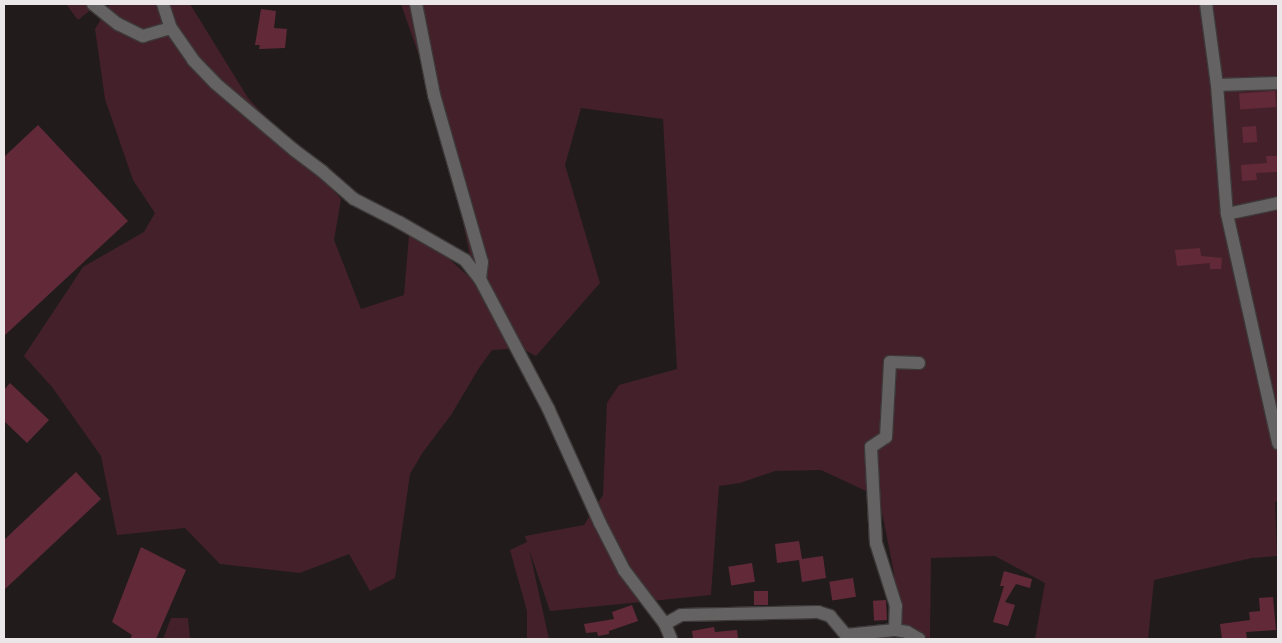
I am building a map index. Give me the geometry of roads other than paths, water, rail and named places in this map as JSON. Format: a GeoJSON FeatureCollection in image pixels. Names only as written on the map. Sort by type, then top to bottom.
{"type":"FeatureCollection","features":[{"type":"Feature","properties":{"kind":"street"},"geometry":{"type":"LineString","coordinates":[[93,4],[118,24],[142,36],[171,28]]}},
{"type":"Feature","properties":{"kind":"street"},"geometry":{"type":"LineString","coordinates":[[163,4],[171,28],[193,60],[215,82],[294,150],[354,199],[416,230],[465,260],[480,279],[548,408],[596,515],[624,570],[665,624],[671,639]]}},
{"type":"Feature","properties":{"kind":"street"},"geometry":{"type":"LineString","coordinates":[[416,4],[434,95],[482,262],[480,279]]}},
{"type":"Feature","properties":{"kind":"street"},"geometry":{"type":"LineString","coordinates":[[1206,4],[1217,85],[1227,214],[1278,443]]}},
{"type":"Feature","properties":{"kind":"street"},"geometry":{"type":"LineString","coordinates":[[1217,85],[1278,83]]}},
{"type":"Feature","properties":{"kind":"street"},"geometry":{"type":"LineString","coordinates":[[1227,214],[1278,202]]}},
{"type":"Feature","properties":{"kind":"street"},"geometry":{"type":"LineString","coordinates":[[895,630],[896,606],[876,543],[871,447],[886,437],[890,362],[919,363]]}},
{"type":"Feature","properties":{"kind":"street"},"geometry":{"type":"LineString","coordinates":[[665,624],[681,615],[818,612],[830,616],[844,637],[895,630],[907,632],[919,639]]}}]}
